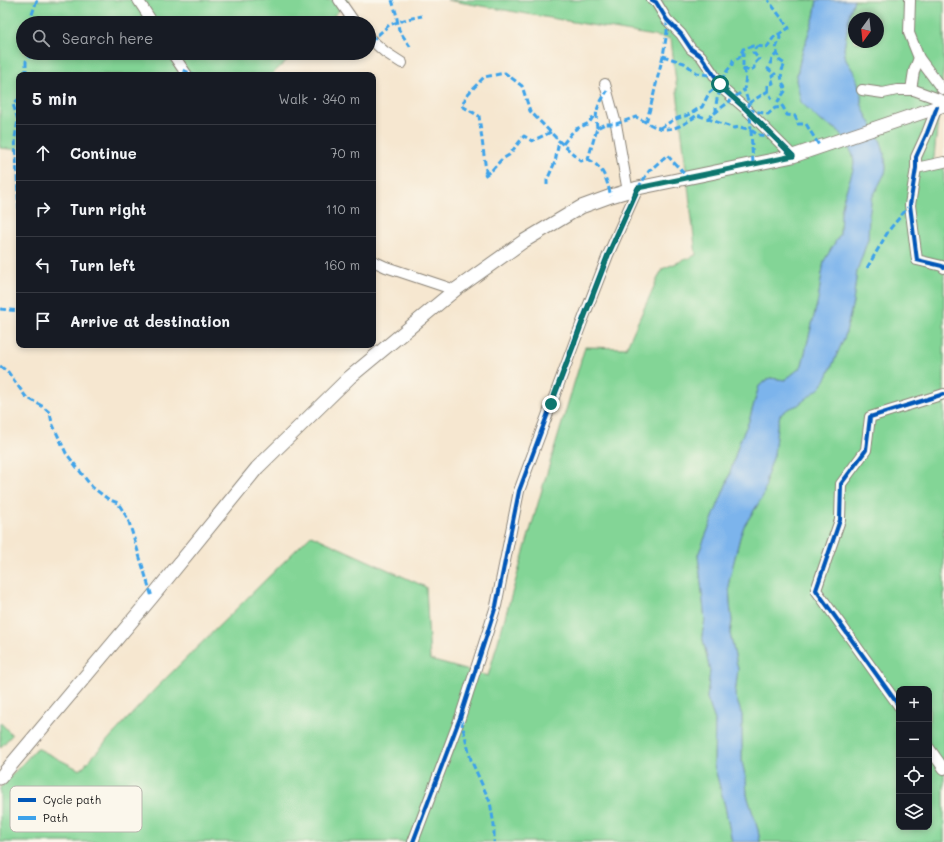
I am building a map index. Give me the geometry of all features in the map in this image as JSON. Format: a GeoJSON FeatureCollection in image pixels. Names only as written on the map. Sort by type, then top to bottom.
{"type":"FeatureCollection","features":[{"type":"Feature","properties":{"kind":"main road"},"geometry":{"type":"LineString","coordinates":[[0,778],[152,597],[257,468],[350,377],[455,290],[524,240],[581,207],[611,196],[793,156],[882,126],[941,98]]}},
{"type":"Feature","properties":{"kind":"street"},"geometry":{"type":"LineString","coordinates":[[138,0],[148,16]]}},
{"type":"Feature","properties":{"kind":"street"},"geometry":{"type":"LineString","coordinates":[[339,0],[349,16]]}},
{"type":"Feature","properties":{"kind":"street"},"geometry":{"type":"LineString","coordinates":[[652,0],[656,2],[667,20],[681,34],[691,49],[701,56],[726,91],[793,156]]}},
{"type":"Feature","properties":{"kind":"street"},"geometry":{"type":"LineString","coordinates":[[910,0],[909,32],[919,58],[941,98]]}},
{"type":"Feature","properties":{"kind":"street"},"geometry":{"type":"LineString","coordinates":[[376,44],[402,64]]}},
{"type":"Feature","properties":{"kind":"street"},"geometry":{"type":"LineString","coordinates":[[911,90],[914,71],[919,58]]}},
{"type":"Feature","properties":{"kind":"street"},"geometry":{"type":"LineString","coordinates":[[177,60],[185,72]]}},
{"type":"Feature","properties":{"kind":"street"},"geometry":{"type":"LineString","coordinates":[[414,842],[460,718],[496,606],[519,491],[633,190],[605,84]]}},
{"type":"Feature","properties":{"kind":"street"},"geometry":{"type":"LineString","coordinates":[[862,90],[883,93],[897,90],[914,90],[941,98]]}},
{"type":"Feature","properties":{"kind":"street"},"geometry":{"type":"LineString","coordinates":[[941,98],[916,157],[916,168],[910,205],[916,260],[942,266],[944,268]]}},
{"type":"Feature","properties":{"kind":"street"},"geometry":{"type":"LineString","coordinates":[[916,168],[944,162]]}},
{"type":"Feature","properties":{"kind":"street"},"geometry":{"type":"LineString","coordinates":[[376,262],[455,290]]}},
{"type":"Feature","properties":{"kind":"street"},"geometry":{"type":"LineString","coordinates":[[896,702],[816,590],[840,520],[841,484],[866,450],[870,417],[944,394]]}},
{"type":"Feature","properties":{"kind":"street"},"geometry":{"type":"LineString","coordinates":[[932,752],[944,769]]}},
{"type":"Feature","properties":{"kind":"green space"},"geometry":{"type":"Polygon","coordinates":[[[0,0],[348,0],[348,2],[333,16],[16,16],[16,60],[287,60],[274,72],[16,72],[16,150],[0,148],[0,0]]]}},
{"type":"Feature","properties":{"kind":"green space"},"geometry":{"type":"Polygon","coordinates":[[[447,0],[817,0],[814,17],[801,56],[796,80],[819,120],[838,130],[853,155],[853,170],[844,197],[841,212],[840,234],[824,261],[818,300],[802,365],[785,380],[770,378],[759,386],[749,421],[739,443],[728,480],[698,555],[705,620],[702,635],[710,671],[707,698],[715,720],[714,765],[725,806],[732,842],[0,842],[0,788],[37,748],[80,770],[156,688],[311,535],[426,587],[430,660],[488,676],[585,347],[626,348],[662,269],[696,255],[671,39],[447,0]]]}},
{"type":"Feature","properties":{"kind":"green space"},"geometry":{"type":"Polygon","coordinates":[[[854,0],[944,0],[944,65],[933,166],[944,166],[944,842],[760,842],[758,830],[747,795],[746,779],[742,762],[742,715],[735,695],[738,669],[730,634],[732,621],[729,581],[744,526],[757,506],[766,485],[766,478],[774,455],[777,426],[780,415],[788,408],[798,405],[827,377],[845,336],[853,302],[857,271],[868,239],[869,215],[872,198],[885,173],[886,168],[881,142],[861,103],[861,93],[855,74],[846,60],[844,49],[848,24],[848,48],[884,48],[884,12],[850,12],[854,0]]]}},
{"type":"Feature","properties":{"kind":"green space"},"geometry":{"type":"Polygon","coordinates":[[[0,722],[12,735],[0,748],[0,722]]]}},
{"type":"Feature","properties":{"kind":"water"},"geometry":{"type":"Polygon","coordinates":[[[817,0],[854,0],[850,12],[848,12],[848,24],[844,49],[846,60],[855,74],[861,93],[861,103],[865,113],[881,142],[886,168],[885,173],[872,198],[869,215],[868,239],[857,271],[853,302],[845,336],[821,387],[798,405],[788,409],[780,415],[777,426],[774,455],[766,478],[763,496],[744,526],[729,581],[732,621],[730,634],[738,669],[735,695],[742,715],[742,762],[746,779],[747,795],[758,830],[760,842],[732,842],[725,806],[714,765],[715,720],[707,698],[710,671],[702,635],[705,620],[698,555],[728,480],[739,443],[749,421],[759,386],[770,378],[785,380],[802,365],[818,300],[824,261],[840,234],[841,212],[844,197],[853,170],[853,155],[838,130],[819,120],[801,102],[796,80],[801,56],[814,17],[817,0]]]}},
{"type":"Feature","properties":{"kind":"marked path"},"geometry":{"type":"LineString","coordinates":[[31,16],[37,0]]}},
{"type":"Feature","properties":{"kind":"marked path"},"geometry":{"type":"LineString","coordinates":[[392,0],[399,30],[411,48]]}},
{"type":"Feature","properties":{"kind":"marked path"},"geometry":{"type":"LineString","coordinates":[[660,128],[675,119],[687,115],[702,107],[709,93],[720,84],[732,65],[733,60],[739,58],[743,49],[753,46],[767,47],[774,37],[789,28],[768,0]]}},
{"type":"Feature","properties":{"kind":"marked path"},"geometry":{"type":"LineString","coordinates":[[376,37],[389,25],[422,16]]}},
{"type":"Feature","properties":{"kind":"marked path"},"geometry":{"type":"LineString","coordinates":[[667,20],[667,32],[663,56],[684,63],[697,73],[715,76]]}},
{"type":"Feature","properties":{"kind":"marked path"},"geometry":{"type":"LineString","coordinates":[[779,34],[780,38],[776,48],[779,60],[785,64],[781,77],[786,90],[778,101],[787,115],[795,116],[798,124],[806,124],[820,147]]}},
{"type":"Feature","properties":{"kind":"marked path"},"geometry":{"type":"LineString","coordinates":[[743,68],[749,71],[754,68],[754,64],[759,59],[753,52],[757,46]]}},
{"type":"Feature","properties":{"kind":"marked path"},"geometry":{"type":"LineString","coordinates":[[743,51],[743,68],[746,76],[744,90],[749,103],[746,109],[768,114],[775,108],[783,107]]}},
{"type":"Feature","properties":{"kind":"marked path"},"geometry":{"type":"LineString","coordinates":[[768,91],[768,85],[773,83],[771,77],[775,74],[768,69],[772,59],[777,53]]}},
{"type":"Feature","properties":{"kind":"marked path"},"geometry":{"type":"LineString","coordinates":[[646,122],[663,56]]}},
{"type":"Feature","properties":{"kind":"marked path"},"geometry":{"type":"LineString","coordinates":[[26,72],[27,60]]}},
{"type":"Feature","properties":{"kind":"marked path"},"geometry":{"type":"LineString","coordinates":[[183,70],[187,72]]}},
{"type":"Feature","properties":{"kind":"marked path"},"geometry":{"type":"LineString","coordinates":[[551,132],[532,141],[524,136],[509,155],[501,160],[484,176],[486,171],[479,116],[462,106],[467,95],[484,77],[505,73],[522,86],[530,111],[559,141]]}},
{"type":"Feature","properties":{"kind":"marked path"},"geometry":{"type":"LineString","coordinates":[[716,113],[717,100],[723,88]]}},
{"type":"Feature","properties":{"kind":"marked path"},"geometry":{"type":"LineString","coordinates":[[707,119],[744,90]]}},
{"type":"Feature","properties":{"kind":"marked path"},"geometry":{"type":"LineString","coordinates":[[597,128],[596,117],[598,109],[607,91]]}},
{"type":"Feature","properties":{"kind":"marked path"},"geometry":{"type":"LineString","coordinates":[[749,103],[768,91],[772,99]]}},
{"type":"Feature","properties":{"kind":"marked path"},"geometry":{"type":"LineString","coordinates":[[16,102],[13,104],[16,114]]}},
{"type":"Feature","properties":{"kind":"marked path"},"geometry":{"type":"LineString","coordinates":[[563,144],[574,130],[589,123],[595,114]]}},
{"type":"Feature","properties":{"kind":"marked path"},"geometry":{"type":"LineString","coordinates":[[547,185],[547,180],[555,162],[559,141],[581,161],[588,159],[597,128],[605,124],[616,124],[636,117],[656,127],[669,129],[684,124],[697,115],[734,128],[740,127],[751,130],[750,114]]}},
{"type":"Feature","properties":{"kind":"marked path"},"geometry":{"type":"LineString","coordinates":[[751,130],[753,164]]}},
{"type":"Feature","properties":{"kind":"marked path"},"geometry":{"type":"LineString","coordinates":[[751,130],[758,135],[773,136]]}},
{"type":"Feature","properties":{"kind":"marked path"},"geometry":{"type":"LineString","coordinates":[[16,132],[16,156]]}},
{"type":"Feature","properties":{"kind":"marked path"},"geometry":{"type":"LineString","coordinates":[[638,188],[649,171],[667,155],[688,178]]}},
{"type":"Feature","properties":{"kind":"marked path"},"geometry":{"type":"LineString","coordinates":[[588,159],[594,163],[604,175],[611,196]]}},
{"type":"Feature","properties":{"kind":"marked path"},"geometry":{"type":"LineString","coordinates":[[867,268],[889,230],[910,205]]}},
{"type":"Feature","properties":{"kind":"marked path"},"geometry":{"type":"LineString","coordinates":[[0,309],[16,311]]}},
{"type":"Feature","properties":{"kind":"marked path"},"geometry":{"type":"LineString","coordinates":[[0,366],[8,372],[26,397],[42,406],[50,413],[52,423],[66,453],[92,487],[108,499],[118,503],[128,519],[152,597]]}},
{"type":"Feature","properties":{"kind":"marked path"},"geometry":{"type":"LineString","coordinates":[[461,720],[471,760],[490,802],[494,825],[494,842]]}},
{"type":"Feature","properties":{"kind":"cycle path"},"geometry":{"type":"LineString","coordinates":[[652,0],[656,2],[667,20],[681,34],[691,49],[701,56],[725,91],[746,109],[793,156]]}},
{"type":"Feature","properties":{"kind":"cycle path"},"geometry":{"type":"LineString","coordinates":[[937,107],[916,157],[916,168],[910,205],[917,260],[942,266],[944,268]]}},
{"type":"Feature","properties":{"kind":"cycle path"},"geometry":{"type":"LineString","coordinates":[[413,842],[460,718],[496,606],[519,491],[608,255],[638,188]]}},
{"type":"Feature","properties":{"kind":"cycle path"},"geometry":{"type":"LineString","coordinates":[[896,702],[816,590],[840,520],[841,484],[866,450],[870,417],[944,394]]}},
{"type":"Feature","properties":{"kind":"route"},"geometry":{"type":"LineString","coordinates":[[551,404],[608,255],[638,188],[793,156],[720,84]]}}]}
